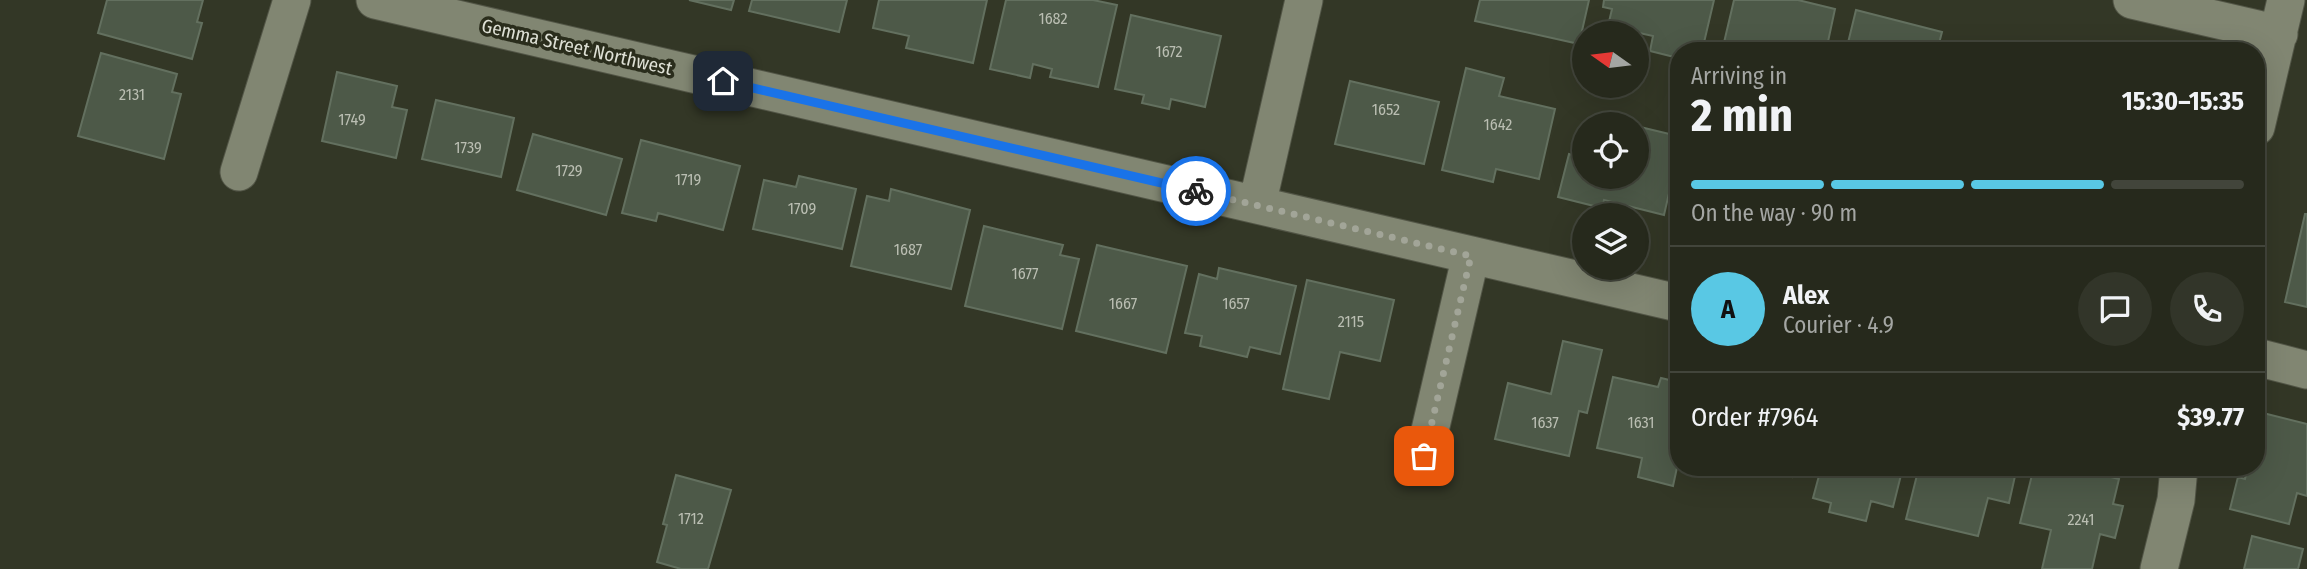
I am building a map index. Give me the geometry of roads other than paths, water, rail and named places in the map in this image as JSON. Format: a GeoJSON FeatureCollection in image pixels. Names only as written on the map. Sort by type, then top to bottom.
{"type":"FeatureCollection","features":[{"type":"Feature","properties":{"kind":"street"},"geometry":{"type":"LineString","coordinates":[[239,172],[292,0]]}},
{"type":"Feature","properties":{"kind":"street","name":"Gemma Street Northwest"},"geometry":{"type":"LineString","coordinates":[[375,0],[1670,301]]}},
{"type":"Feature","properties":{"kind":"street"},"geometry":{"type":"LineString","coordinates":[[1257,205],[1304,0]]}},
{"type":"Feature","properties":{"kind":"street"},"geometry":{"type":"LineString","coordinates":[[2132,0],[2282,17],[2265,89]]}},
{"type":"Feature","properties":{"kind":"street"},"geometry":{"type":"LineString","coordinates":[[1424,456],[1471,256]]}},
{"type":"Feature","properties":{"kind":"street"},"geometry":{"type":"LineString","coordinates":[[2265,359],[2307,370]]}},
{"type":"Feature","properties":{"kind":"street"},"geometry":{"type":"LineString","coordinates":[[2159,569],[2176,500],[2178,476]]}}]}
